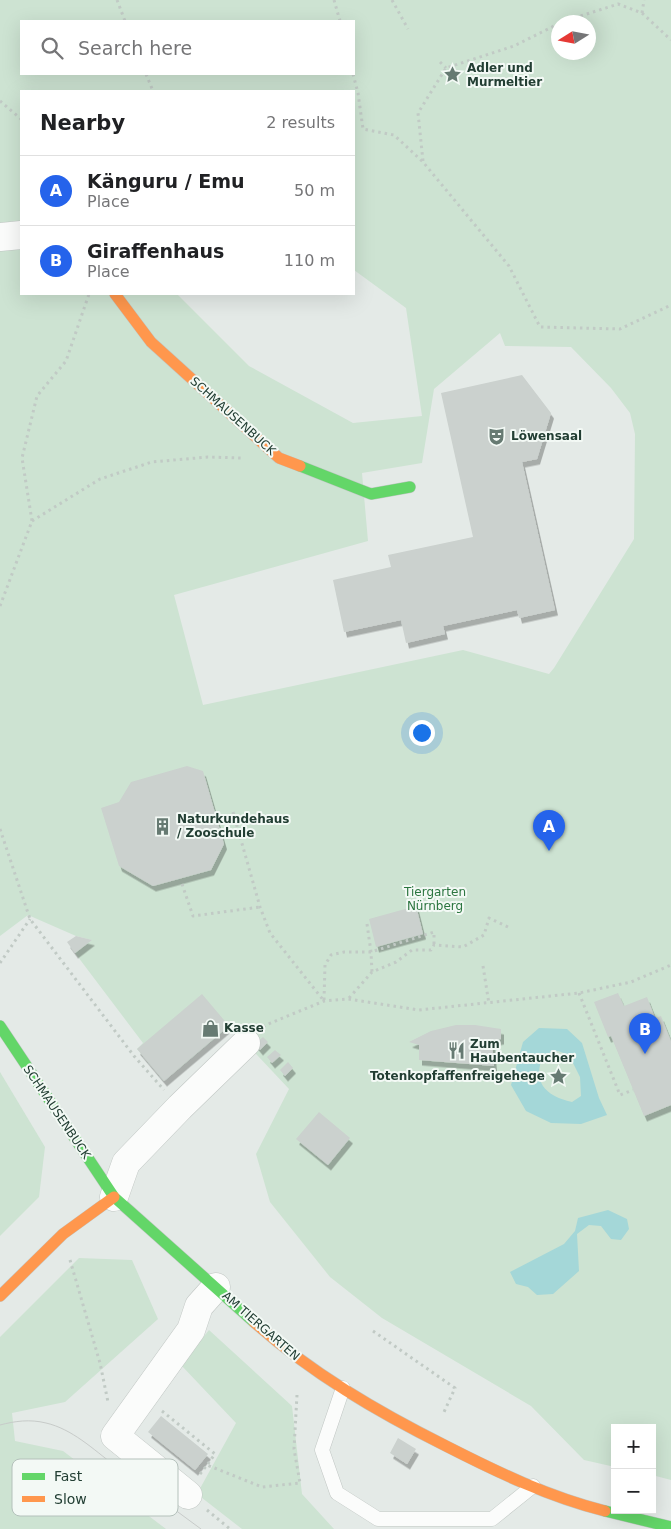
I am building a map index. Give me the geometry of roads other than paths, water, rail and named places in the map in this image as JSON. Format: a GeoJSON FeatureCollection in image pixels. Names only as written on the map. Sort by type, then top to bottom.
{"type":"FeatureCollection","features":[{"type":"Feature","properties":{"kind":"street"},"geometry":{"type":"LineString","coordinates":[[0,237],[20,235]]}},
{"type":"Feature","properties":{"kind":"street","name":"SCHMAUSENBUCK"},"geometry":{"type":"LineString","coordinates":[[115,295],[151,342],[279,458],[371,494],[410,487]]}},
{"type":"Feature","properties":{"kind":"street","name":"SCHMAUSENBUCK"},"geometry":{"type":"LineString","coordinates":[[0,1026],[114,1197]]}},
{"type":"Feature","properties":{"kind":"street"},"geometry":{"type":"LineString","coordinates":[[0,1296],[63,1234],[114,1197],[126,1163],[246,1043]]}},
{"type":"Feature","properties":{"kind":"street","name":"AM TIERGARTEN"},"geometry":{"type":"LineString","coordinates":[[114,1197],[282,1347],[343,1388],[414,1430],[498,1473],[597,1509],[671,1527]]}},
{"type":"Feature","properties":{"kind":"street"},"geometry":{"type":"LineString","coordinates":[[152,1459],[114,1436],[191,1330],[198,1306],[216,1287]]}},
{"type":"Feature","properties":{"kind":"street"},"geometry":{"type":"LineString","coordinates":[[178,1475],[194,1485]]}},
{"type":"Feature","properties":{"kind":"lane"},"geometry":{"type":"LineString","coordinates":[[343,1388],[322,1450],[337,1493],[378,1519],[492,1519],[533,1486]]}},
{"type":"Feature","properties":{"kind":"water"},"geometry":{"type":"Polygon","coordinates":[[[539,1028],[567,1029],[582,1043],[599,1098],[607,1115],[581,1124],[551,1123],[526,1111],[511,1085],[523,1042],[539,1028]],[[558,1051],[544,1054],[539,1072],[543,1086],[548,1091],[554,1096],[572,1102],[581,1096],[580,1077],[569,1055],[558,1051]]]}},
{"type":"Feature","properties":{"kind":"water"},"geometry":{"type":"Polygon","coordinates":[[[608,1210],[627,1219],[629,1229],[621,1240],[611,1239],[601,1226],[589,1225],[577,1234],[579,1271],[553,1294],[537,1295],[528,1287],[516,1284],[510,1272],[564,1244],[575,1231],[578,1218],[608,1210]]]}},
{"type":"Feature","properties":{"kind":"tram line"},"geometry":{"type":"LineString","coordinates":[[0,1425],[34,1421],[56,1426],[82,1440],[106,1459]]}},
{"type":"Feature","properties":{"kind":"tram line"},"geometry":{"type":"LineString","coordinates":[[178,1512],[201,1529]]}},
{"type":"Feature","properties":{"kind":"place","name":"Adler und Murmeltier"},"geometry":{"type":"Point","coordinates":[453,75]}},
{"type":"Feature","properties":{"kind":"place","name":"Löwensaal"},"geometry":{"type":"Point","coordinates":[497,436]}},
{"type":"Feature","properties":{"kind":"place","name":"Naturkundehaus / Zooschule"},"geometry":{"type":"Point","coordinates":[163,826]}},
{"type":"Feature","properties":{"kind":"place","name":"Känguru / Emu"},"geometry":{"type":"Point","coordinates":[549,851]}},
{"type":"Feature","properties":{"kind":"place","name":"Kasse"},"geometry":{"type":"Point","coordinates":[210,1028]}},
{"type":"Feature","properties":{"kind":"place","name":"Zum Haubentaucher"},"geometry":{"type":"Point","coordinates":[456,1051]}},
{"type":"Feature","properties":{"kind":"place","name":"Giraffenhaus"},"geometry":{"type":"Point","coordinates":[645,1054]}},
{"type":"Feature","properties":{"kind":"place","name":"Totenkopfaffenfreigehege"},"geometry":{"type":"Point","coordinates":[559,1076]}},
{"type":"Feature","properties":{"kind":"park label","name":"Tiergarten Nürnberg"},"geometry":{"type":"Point","coordinates":[435,899]}}]}
